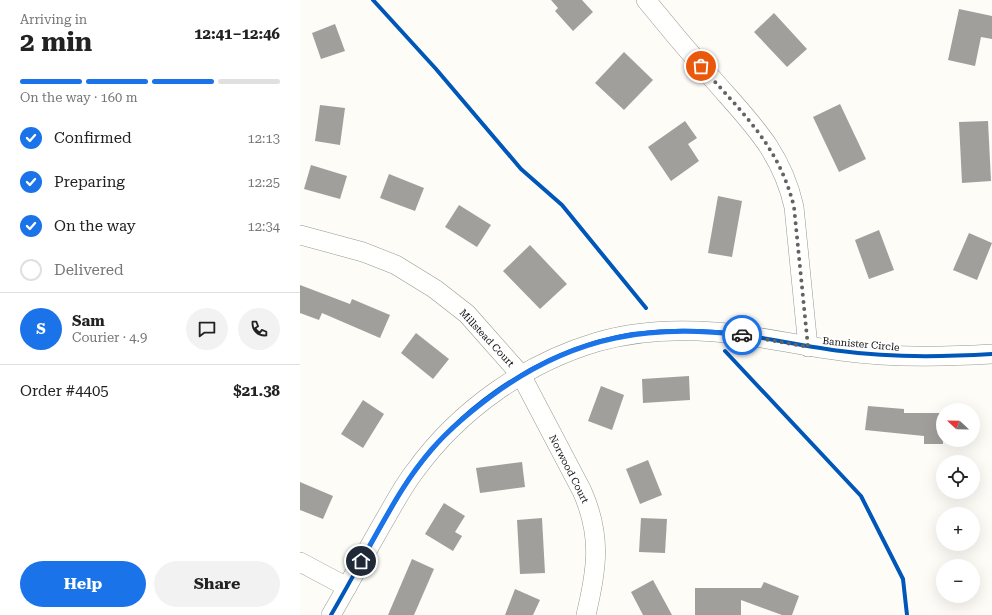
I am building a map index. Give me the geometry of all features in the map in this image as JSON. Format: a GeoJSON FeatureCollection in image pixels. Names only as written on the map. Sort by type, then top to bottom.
{"type":"FeatureCollection","features":[{"type":"Feature","properties":{"kind":"street"},"geometry":{"type":"LineString","coordinates":[[646,0],[755,126],[772,151],[782,170],[789,186],[794,207],[808,347]]}},
{"type":"Feature","properties":{"kind":"street","name":"Millstead Court"},"geometry":{"type":"LineString","coordinates":[[300,235],[369,254],[396,265],[435,289],[466,314],[490,338],[521,375]]}},
{"type":"Feature","properties":{"kind":"street","name":"Bannister Circle"},"geometry":{"type":"LineString","coordinates":[[331,615],[398,498],[414,472],[432,449],[463,418],[483,402],[521,375],[561,354],[599,341],[644,333],[676,330],[716,332],[763,338],[808,347],[844,352],[920,357],[992,354]]}},
{"type":"Feature","properties":{"kind":"street","name":"Norwood Court"},"geometry":{"type":"LineString","coordinates":[[521,375],[582,491],[594,523],[596,537],[595,568],[586,615]]}},
{"type":"Feature","properties":{"kind":"street"},"geometry":{"type":"LineString","coordinates":[[300,562],[347,587]]}},
{"type":"Feature","properties":{"kind":"building"},"geometry":{"type":"Polygon","coordinates":[[[551,0],[582,0],[593,12],[573,31],[555,11],[558,8],[551,0]]]}},
{"type":"Feature","properties":{"kind":"building"},"geometry":{"type":"Polygon","coordinates":[[[959,9],[992,16],[992,39],[981,37],[975,66],[948,60],[959,9]]]}},
{"type":"Feature","properties":{"kind":"building"},"geometry":{"type":"Polygon","coordinates":[[[774,13],[807,49],[787,67],[754,32],[774,13]]]}},
{"type":"Feature","properties":{"kind":"building"},"geometry":{"type":"Polygon","coordinates":[[[335,24],[345,51],[321,59],[312,33],[335,24]]]}},
{"type":"Feature","properties":{"kind":"building"},"geometry":{"type":"Polygon","coordinates":[[[624,52],[653,80],[624,110],[595,83],[624,52]]]}},
{"type":"Feature","properties":{"kind":"building"},"geometry":{"type":"Polygon","coordinates":[[[840,104],[866,159],[839,172],[813,117],[840,104]]]}},
{"type":"Feature","properties":{"kind":"building"},"geometry":{"type":"Polygon","coordinates":[[[320,105],[345,108],[340,145],[315,141],[320,105]]]}},
{"type":"Feature","properties":{"kind":"building"},"geometry":{"type":"Polygon","coordinates":[[[685,121],[697,138],[688,144],[699,161],[671,181],[648,147],[685,121]]]}},
{"type":"Feature","properties":{"kind":"building"},"geometry":{"type":"Polygon","coordinates":[[[988,121],[991,181],[962,183],[959,122],[988,121]]]}},
{"type":"Feature","properties":{"kind":"building"},"geometry":{"type":"Polygon","coordinates":[[[311,165],[347,176],[340,199],[304,189],[311,165]]]}},
{"type":"Feature","properties":{"kind":"building"},"geometry":{"type":"Polygon","coordinates":[[[389,174],[424,188],[415,211],[380,198],[389,174]]]}},
{"type":"Feature","properties":{"kind":"building"},"geometry":{"type":"Polygon","coordinates":[[[718,196],[742,201],[732,257],[708,253],[718,196]]]}},
{"type":"Feature","properties":{"kind":"building"},"geometry":{"type":"Polygon","coordinates":[[[459,205],[491,225],[477,247],[445,227],[459,205]]]}},
{"type":"Feature","properties":{"kind":"building"},"geometry":{"type":"Polygon","coordinates":[[[879,230],[894,270],[869,279],[855,240],[879,230]]]}},
{"type":"Feature","properties":{"kind":"building"},"geometry":{"type":"Polygon","coordinates":[[[969,233],[992,243],[977,280],[953,270],[969,233]]]}},
{"type":"Feature","properties":{"kind":"building"},"geometry":{"type":"Polygon","coordinates":[[[530,245],[567,284],[540,309],[503,271],[530,245]]]}},
{"type":"Feature","properties":{"kind":"building"},"geometry":{"type":"Polygon","coordinates":[[[300,285],[350,304],[352,299],[390,315],[380,338],[322,313],[319,320],[300,313],[300,285]]]}},
{"type":"Feature","properties":{"kind":"building"},"geometry":{"type":"Polygon","coordinates":[[[416,333],[449,359],[433,379],[401,353],[416,333]]]}},
{"type":"Feature","properties":{"kind":"building"},"geometry":{"type":"Polygon","coordinates":[[[689,376],[690,400],[643,403],[642,379],[689,376]]]}},
{"type":"Feature","properties":{"kind":"building"},"geometry":{"type":"Polygon","coordinates":[[[601,386],[624,395],[612,430],[588,421],[601,386]]]}},
{"type":"Feature","properties":{"kind":"building"},"geometry":{"type":"Polygon","coordinates":[[[363,400],[384,414],[363,448],[341,434],[363,400]]]}},
{"type":"Feature","properties":{"kind":"building"},"geometry":{"type":"Polygon","coordinates":[[[868,406],[904,409],[904,413],[936,413],[936,444],[924,444],[924,436],[865,430],[868,406]]]}},
{"type":"Feature","properties":{"kind":"building"},"geometry":{"type":"Polygon","coordinates":[[[648,460],[662,495],[640,504],[626,469],[648,460]]]}},
{"type":"Feature","properties":{"kind":"building"},"geometry":{"type":"Polygon","coordinates":[[[522,462],[525,487],[480,493],[476,468],[522,462]]]}},
{"type":"Feature","properties":{"kind":"building"},"geometry":{"type":"Polygon","coordinates":[[[300,482],[333,496],[323,519],[300,510],[300,482]]]}},
{"type":"Feature","properties":{"kind":"building"},"geometry":{"type":"Polygon","coordinates":[[[444,503],[465,516],[455,532],[462,536],[453,551],[425,534],[444,503]]]}},
{"type":"Feature","properties":{"kind":"building"},"geometry":{"type":"Polygon","coordinates":[[[542,518],[545,573],[520,574],[517,520],[542,518]]]}},
{"type":"Feature","properties":{"kind":"building"},"geometry":{"type":"Polygon","coordinates":[[[641,518],[667,519],[665,553],[639,552],[641,518]]]}},
{"type":"Feature","properties":{"kind":"building"},"geometry":{"type":"Polygon","coordinates":[[[412,559],[434,569],[414,615],[388,615],[412,559]]]}},
{"type":"Feature","properties":{"kind":"building"},"geometry":{"type":"Polygon","coordinates":[[[653,580],[672,615],[643,615],[631,592],[653,580]]]}},
{"type":"Feature","properties":{"kind":"building"},"geometry":{"type":"Polygon","coordinates":[[[764,582],[799,596],[792,615],[782,615],[741,600],[741,615],[695,615],[695,588],[761,588],[764,582]]]}},
{"type":"Feature","properties":{"kind":"building"},"geometry":{"type":"Polygon","coordinates":[[[515,589],[540,600],[533,615],[505,615],[515,589]]]}},
{"type":"Feature","properties":{"kind":"cycle path"},"geometry":{"type":"LineString","coordinates":[[373,0],[436,69],[521,169],[562,205],[646,308]]}},
{"type":"Feature","properties":{"kind":"cycle path"},"geometry":{"type":"LineString","coordinates":[[331,615],[403,489],[433,449],[452,428],[473,409],[520,376],[545,362],[571,351],[597,342],[626,335],[671,331],[701,331],[731,333],[825,349],[879,355],[954,356],[992,354]]}},
{"type":"Feature","properties":{"kind":"cycle path"},"geometry":{"type":"LineString","coordinates":[[725,351],[861,496],[903,579],[907,615]]}},
{"type":"Feature","properties":{"kind":"way so far"},"geometry":{"type":"LineString","coordinates":[[701,66],[755,126],[772,151],[789,186],[794,207],[808,347],[742,335]]}},
{"type":"Feature","properties":{"kind":"route"},"geometry":{"type":"LineString","coordinates":[[361,561],[414,472],[432,449],[463,418],[521,375],[561,354],[599,341],[636,334],[676,330],[742,335]]}}]}
